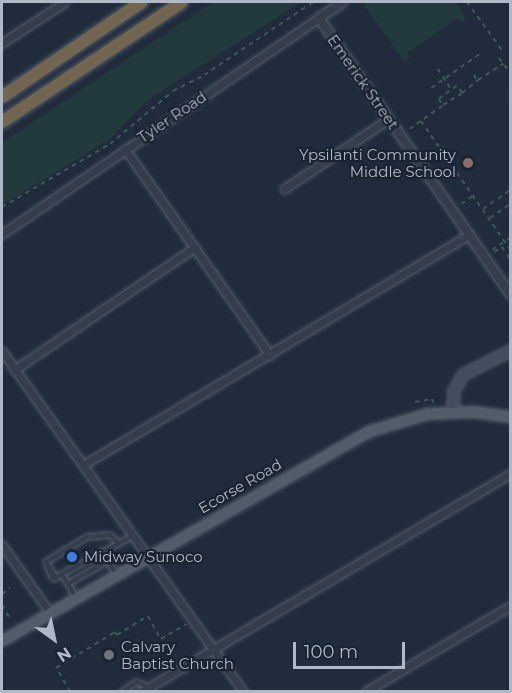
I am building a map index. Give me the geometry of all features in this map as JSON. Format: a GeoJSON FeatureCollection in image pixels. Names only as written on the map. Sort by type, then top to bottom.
{"type":"FeatureCollection","features":[{"type":"Feature","properties":{"kind":"highway"},"geometry":{"type":"LineString","coordinates":[[2,97],[142,2]]}},
{"type":"Feature","properties":{"kind":"highway"},"geometry":{"type":"LineString","coordinates":[[2,122],[182,2]]}},
{"type":"Feature","properties":{"kind":"main road"},"geometry":{"type":"LineString","coordinates":[[453,412],[454,391],[463,375],[510,351]]}},
{"type":"Feature","properties":{"kind":"main road","name":"Ecorse Road"},"geometry":{"type":"LineString","coordinates":[[2,641],[368,432],[408,418],[453,412],[510,417]]}},
{"type":"Feature","properties":{"kind":"street"},"geometry":{"type":"LineString","coordinates":[[2,43],[65,2]]}},
{"type":"Feature","properties":{"kind":"street","name":"Tyler Road"},"geometry":{"type":"LineString","coordinates":[[2,234],[343,2]]}},
{"type":"Feature","properties":{"kind":"street","name":"Emerick Street"},"geometry":{"type":"LineString","coordinates":[[319,18],[510,294]]}},
{"type":"Feature","properties":{"kind":"street"},"geometry":{"type":"LineString","coordinates":[[284,189],[388,119]]}},
{"type":"Feature","properties":{"kind":"street"},"geometry":{"type":"LineString","coordinates":[[125,149],[270,355]]}},
{"type":"Feature","properties":{"kind":"street"},"geometry":{"type":"LineString","coordinates":[[83,465],[469,235]]}},
{"type":"Feature","properties":{"kind":"street"},"geometry":{"type":"LineString","coordinates":[[14,370],[195,247]]}},
{"type":"Feature","properties":{"kind":"street"},"geometry":{"type":"LineString","coordinates":[[2,351],[131,537],[243,692]]}},
{"type":"Feature","properties":{"kind":"street"},"geometry":{"type":"LineString","coordinates":[[145,690],[510,474]]}},
{"type":"Feature","properties":{"kind":"street"},"geometry":{"type":"LineString","coordinates":[[2,545],[50,613]]}},
{"type":"Feature","properties":{"kind":"street"},"geometry":{"type":"LineString","coordinates":[[365,692],[510,606]]}},
{"type":"Feature","properties":{"kind":"lane"},"geometry":{"type":"LineString","coordinates":[[118,543],[110,535],[87,537],[46,562],[56,578],[131,537]]}},
{"type":"Feature","properties":{"kind":"lane"},"geometry":{"type":"LineString","coordinates":[[102,551],[117,574]]}},
{"type":"Feature","properties":{"kind":"lane"},"geometry":{"type":"LineString","coordinates":[[68,584],[108,561]]}},
{"type":"Feature","properties":{"kind":"lane"},"geometry":{"type":"LineString","coordinates":[[62,574],[76,598]]}},
{"type":"Feature","properties":{"kind":"lane"},"geometry":{"type":"LineString","coordinates":[[122,692],[137,682],[145,690]]}},
{"type":"Feature","properties":{"kind":"path"},"geometry":{"type":"LineString","coordinates":[[2,207],[110,144],[173,91],[204,75],[313,2]]}},
{"type":"Feature","properties":{"kind":"path"},"geometry":{"type":"LineString","coordinates":[[467,2],[502,50]]}},
{"type":"Feature","properties":{"kind":"path"},"geometry":{"type":"LineString","coordinates":[[431,88],[481,53]]}},
{"type":"Feature","properties":{"kind":"path"},"geometry":{"type":"LineString","coordinates":[[499,58],[510,72]]}},
{"type":"Feature","properties":{"kind":"path"},"geometry":{"type":"LineString","coordinates":[[409,129],[503,64]]}},
{"type":"Feature","properties":{"kind":"path"},"geometry":{"type":"LineString","coordinates":[[438,69],[452,90]]}},
{"type":"Feature","properties":{"kind":"path"},"geometry":{"type":"LineString","coordinates":[[474,75],[478,80]]}},
{"type":"Feature","properties":{"kind":"path"},"geometry":{"type":"LineString","coordinates":[[443,105],[439,99],[458,86],[462,93]]}},
{"type":"Feature","properties":{"kind":"path"},"geometry":{"type":"LineString","coordinates":[[510,94],[510,99]]}},
{"type":"Feature","properties":{"kind":"path"},"geometry":{"type":"LineString","coordinates":[[421,121],[510,249]]}},
{"type":"Feature","properties":{"kind":"path"},"geometry":{"type":"LineString","coordinates":[[429,158],[445,147]]}},
{"type":"Feature","properties":{"kind":"path"},"geometry":{"type":"LineString","coordinates":[[483,209],[510,190]]}},
{"type":"Feature","properties":{"kind":"path"},"geometry":{"type":"LineString","coordinates":[[461,204],[473,196]]}},
{"type":"Feature","properties":{"kind":"path"},"geometry":{"type":"LineString","coordinates":[[489,219],[510,204]]}},
{"type":"Feature","properties":{"kind":"path"},"geometry":{"type":"LineString","coordinates":[[510,238],[493,251],[502,247],[510,259]]}},
{"type":"Feature","properties":{"kind":"path"},"geometry":{"type":"LineString","coordinates":[[415,402],[432,399],[434,403]]}},
{"type":"Feature","properties":{"kind":"path"},"geometry":{"type":"LineString","coordinates":[[2,594],[10,588]]}},
{"type":"Feature","properties":{"kind":"path"},"geometry":{"type":"LineString","coordinates":[[2,605],[11,620]]}},
{"type":"Feature","properties":{"kind":"path"},"geometry":{"type":"LineString","coordinates":[[70,692],[56,668],[115,632],[117,635],[148,616],[161,639],[192,620]]}},
{"type":"Feature","properties":{"kind":"path"},"geometry":{"type":"LineString","coordinates":[[160,666],[164,671]]}},
{"type":"Feature","properties":{"kind":"green space"},"geometry":{"type":"Polygon","coordinates":[[[213,2],[301,2],[146,101],[110,139],[2,205],[2,143],[213,2]]]}},
{"type":"Feature","properties":{"kind":"green space"},"geometry":{"type":"Polygon","coordinates":[[[366,2],[456,2],[466,18],[461,22],[458,18],[407,53],[410,58],[404,61],[364,5],[366,2]]]}},
{"type":"Feature","properties":{"kind":"place","name":"Ypsilanti Community Middle School"},"geometry":{"type":"Point","coordinates":[468,163]}},
{"type":"Feature","properties":{"kind":"place","name":"Midway Sunoco"},"geometry":{"type":"Point","coordinates":[72,557]}},
{"type":"Feature","properties":{"kind":"place","name":"Calvary Baptist Church"},"geometry":{"type":"Point","coordinates":[109,655]}}]}
